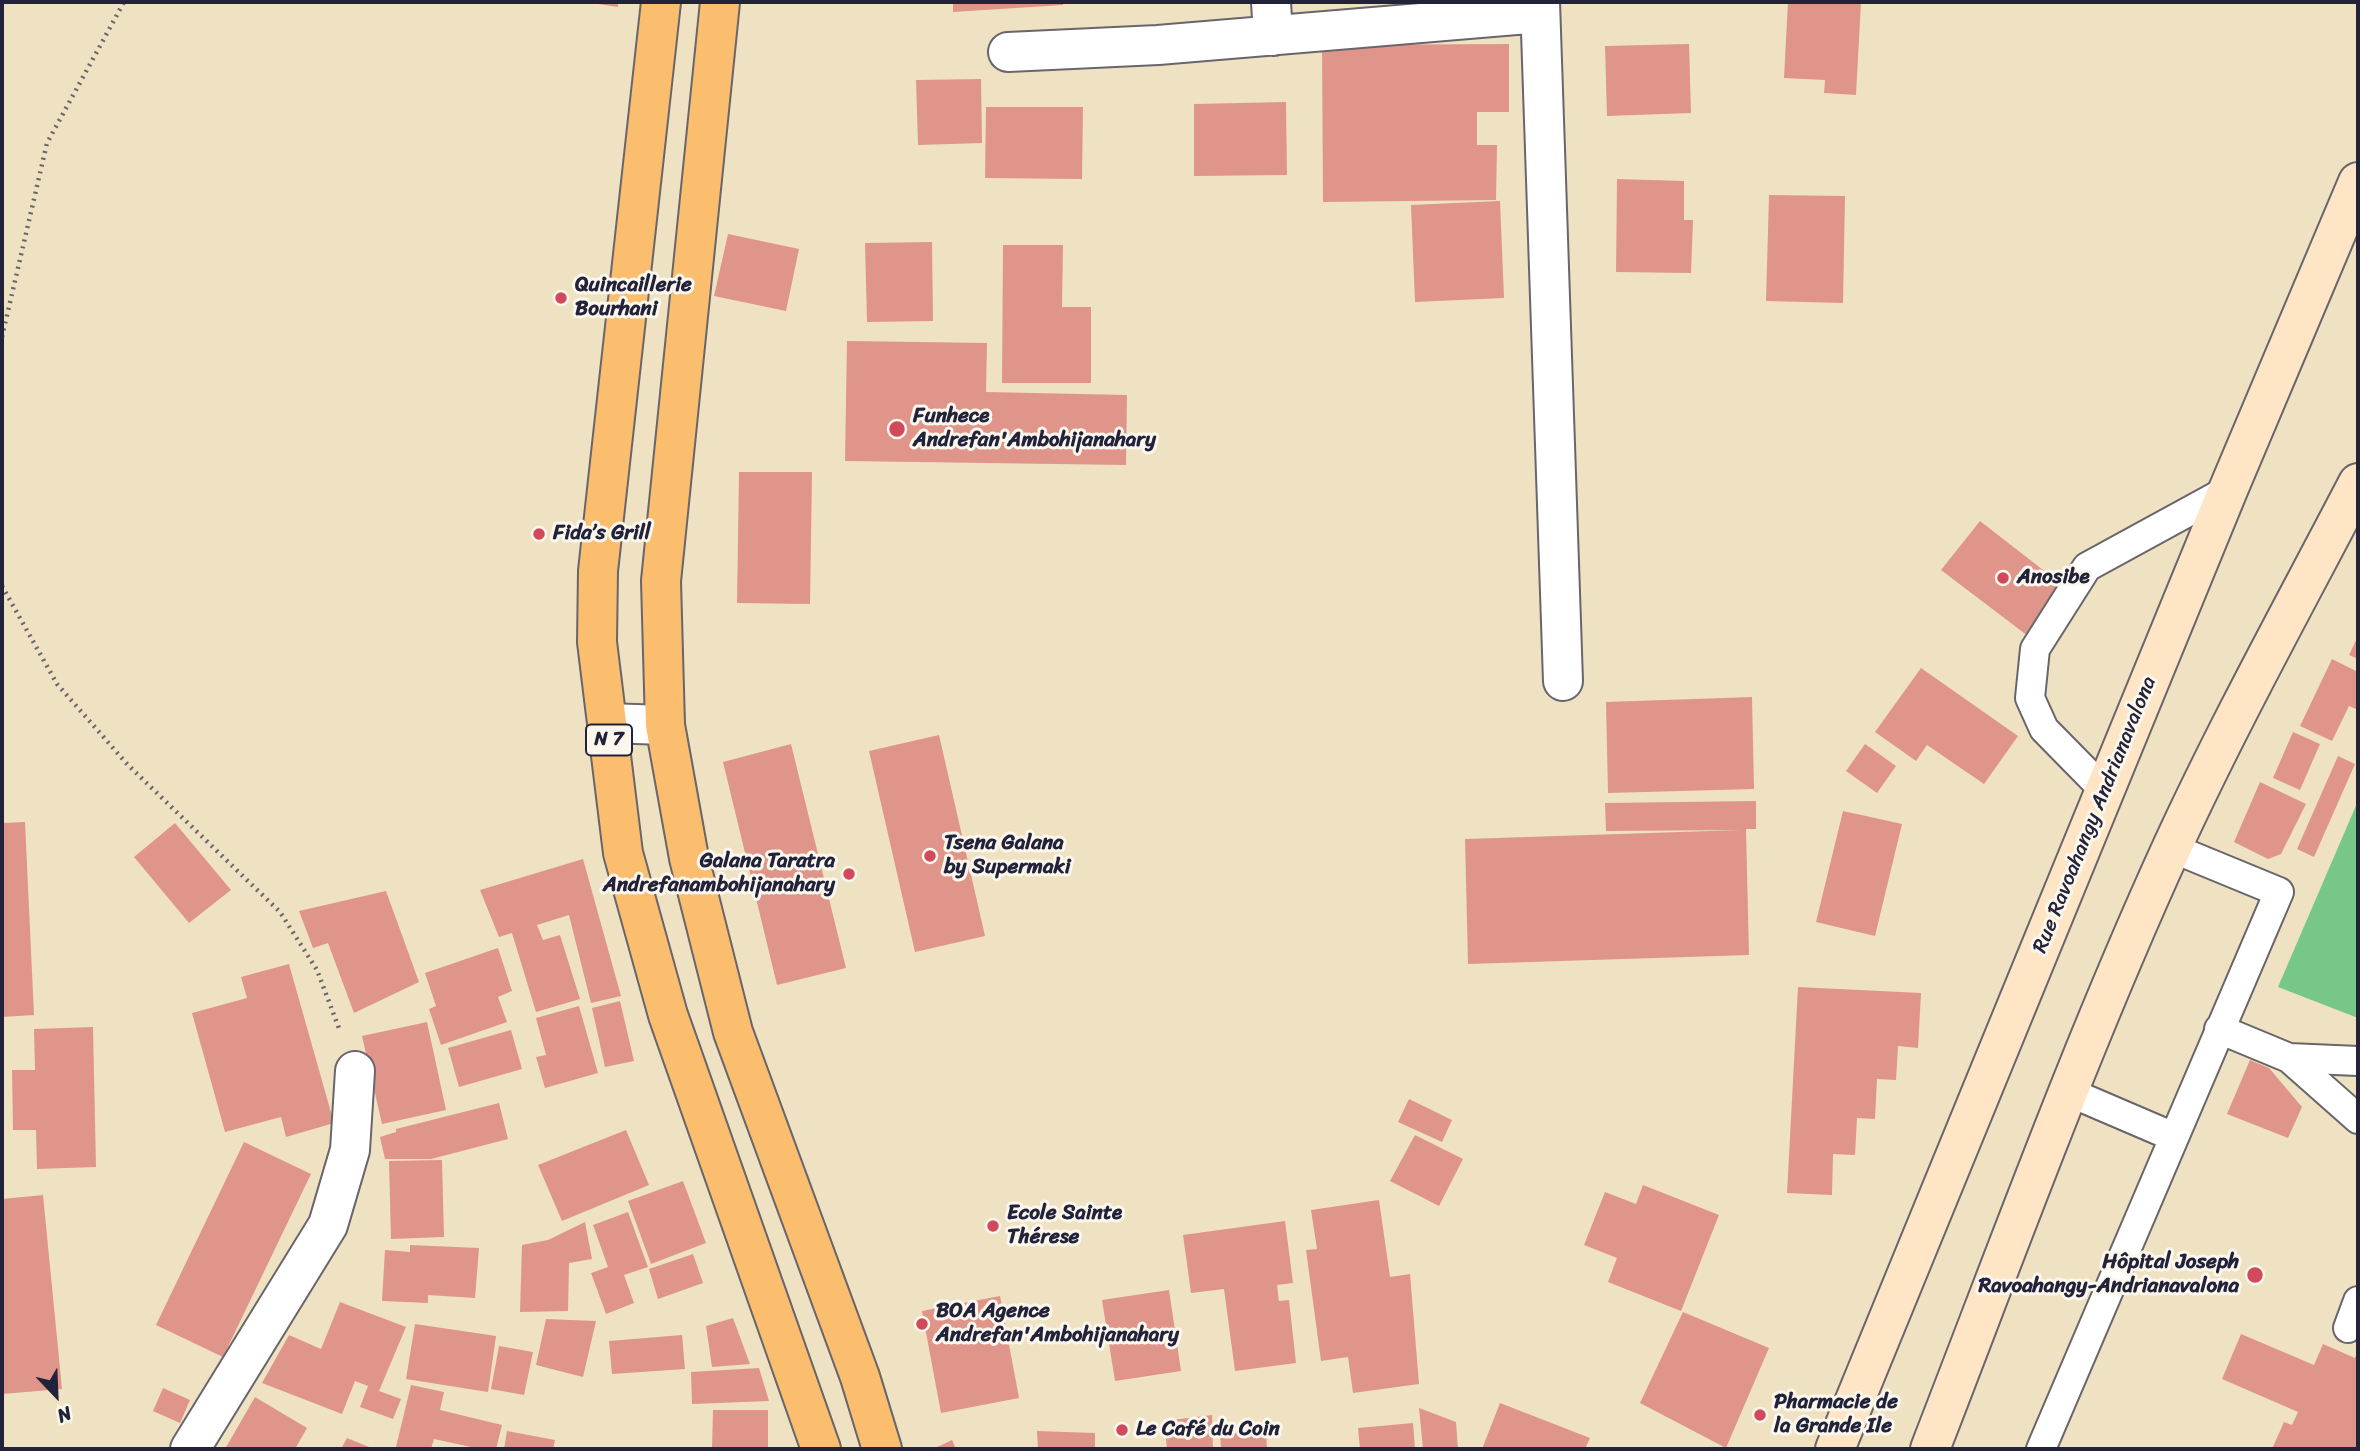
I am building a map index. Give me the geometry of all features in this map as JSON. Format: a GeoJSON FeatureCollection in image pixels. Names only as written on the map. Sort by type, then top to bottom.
{"type":"FeatureCollection","features":[{"type":"Feature","properties":{"kind":"main road","name":"N 7"},"geometry":{"type":"LineString","coordinates":[[661,2],[598,571],[597,642],[623,853],[668,1014],[821,1449]]}},
{"type":"Feature","properties":{"kind":"main road"},"geometry":{"type":"LineString","coordinates":[[720,2],[661,581],[665,725],[689,858],[733,1032],[860,1377],[882,1449]]}},
{"type":"Feature","properties":{"kind":"main road","name":"Rue Ravoahangy Andrianavalona"},"geometry":{"type":"LineString","coordinates":[[1835,1449],[2228,490],[2358,181]]}},
{"type":"Feature","properties":{"kind":"main road"},"geometry":{"type":"LineString","coordinates":[[1930,1449],[2068,1092],[2172,848],[2246,697],[2358,483]]}},
{"type":"Feature","properties":{"kind":"street"},"geometry":{"type":"LineString","coordinates":[[1008,52],[1272,19],[1540,7],[1563,681]]}},
{"type":"Feature","properties":{"kind":"street"},"geometry":{"type":"LineString","coordinates":[[607,723],[665,725]]}},
{"type":"Feature","properties":{"kind":"street"},"geometry":{"type":"LineString","coordinates":[[190,1449],[328,1225],[350,1150],[355,1071]]}},
{"type":"Feature","properties":{"kind":"lane"},"geometry":{"type":"LineString","coordinates":[[2105,791],[2044,729],[2030,698],[2035,649],[2087,567],[2228,490]]}},
{"type":"Feature","properties":{"kind":"lane"},"geometry":{"type":"LineString","coordinates":[[2041,1449],[2279,892],[2172,848]]}},
{"type":"Feature","properties":{"kind":"lane"},"geometry":{"type":"LineString","coordinates":[[2219,1029],[2289,1058],[2358,1119]]}},
{"type":"Feature","properties":{"kind":"lane"},"geometry":{"type":"LineString","coordinates":[[2289,1058],[2358,1061]]}},
{"type":"Feature","properties":{"kind":"lane"},"geometry":{"type":"LineString","coordinates":[[2068,1092],[2174,1137]]}},
{"type":"Feature","properties":{"kind":"lane"},"geometry":{"type":"LineString","coordinates":[[2348,1328],[2358,1301]]}},
{"type":"Feature","properties":{"kind":"path"},"geometry":{"type":"LineString","coordinates":[[2,337],[47,143],[124,2]]}},
{"type":"Feature","properties":{"kind":"path"},"geometry":{"type":"LineString","coordinates":[[2,586],[57,684],[128,765],[281,912],[317,970],[355,1071]]}},
{"type":"Feature","properties":{"kind":"green space"},"geometry":{"type":"Polygon","coordinates":[[[2358,801],[2358,1018],[2278,987],[2358,801]]]}},
{"type":"Feature","properties":{"kind":"building"},"geometry":{"type":"Polygon","coordinates":[[[585,2],[618,2],[618,7],[585,2]]]}},
{"type":"Feature","properties":{"kind":"building"},"geometry":{"type":"Polygon","coordinates":[[[953,2],[1063,2],[1063,5],[953,12],[953,2]]]}},
{"type":"Feature","properties":{"kind":"building"},"geometry":{"type":"Polygon","coordinates":[[[1788,2],[1861,2],[1856,95],[1824,93],[1825,80],[1784,78],[1788,2]]]}},
{"type":"Feature","properties":{"kind":"building"},"geometry":{"type":"Polygon","coordinates":[[[1509,44],[1509,112],[1477,112],[1477,145],[1497,145],[1496,200],[1323,202],[1322,45],[1509,44]]]}},
{"type":"Feature","properties":{"kind":"building"},"geometry":{"type":"Polygon","coordinates":[[[1689,44],[1691,113],[1607,116],[1605,46],[1689,44]]]}},
{"type":"Feature","properties":{"kind":"building"},"geometry":{"type":"Polygon","coordinates":[[[981,79],[982,143],[918,145],[916,80],[981,79]]]}},
{"type":"Feature","properties":{"kind":"building"},"geometry":{"type":"Polygon","coordinates":[[[1286,102],[1287,175],[1194,176],[1194,104],[1286,102]]]}},
{"type":"Feature","properties":{"kind":"building"},"geometry":{"type":"Polygon","coordinates":[[[986,107],[1083,107],[1082,179],[985,178],[986,107]]]}},
{"type":"Feature","properties":{"kind":"building"},"geometry":{"type":"Polygon","coordinates":[[[1617,179],[1684,181],[1684,220],[1693,220],[1691,273],[1616,272],[1617,179]]]}},
{"type":"Feature","properties":{"kind":"building"},"geometry":{"type":"Polygon","coordinates":[[[1769,195],[1845,196],[1843,303],[1766,301],[1769,195]]]}},
{"type":"Feature","properties":{"kind":"building"},"geometry":{"type":"Polygon","coordinates":[[[1500,201],[1504,298],[1415,302],[1411,205],[1500,201]]]}},
{"type":"Feature","properties":{"kind":"building"},"geometry":{"type":"Polygon","coordinates":[[[728,234],[799,249],[786,311],[714,296],[728,234]]]}},
{"type":"Feature","properties":{"kind":"building"},"geometry":{"type":"Polygon","coordinates":[[[932,242],[933,321],[867,322],[865,243],[932,242]]]}},
{"type":"Feature","properties":{"kind":"building"},"geometry":{"type":"Polygon","coordinates":[[[1003,245],[1063,245],[1062,307],[1091,307],[1091,383],[1002,383],[1003,245]]]}},
{"type":"Feature","properties":{"kind":"building"},"geometry":{"type":"Polygon","coordinates":[[[847,341],[987,343],[986,392],[1127,395],[1126,465],[845,461],[847,341]]]}},
{"type":"Feature","properties":{"kind":"building"},"geometry":{"type":"Polygon","coordinates":[[[739,472],[812,472],[810,604],[737,603],[739,472]]]}},
{"type":"Feature","properties":{"kind":"building","name":"Anosibe"},"geometry":{"type":"Polygon","coordinates":[[[1980,521],[2065,587],[2028,636],[1941,570],[1980,521]]]}},
{"type":"Feature","properties":{"kind":"building"},"geometry":{"type":"Polygon","coordinates":[[[2358,636],[2358,659],[2349,655],[2358,636]]]}},
{"type":"Feature","properties":{"kind":"building"},"geometry":{"type":"Polygon","coordinates":[[[2332,659],[2358,672],[2358,710],[2349,706],[2332,741],[2300,726],[2332,659]]]}},
{"type":"Feature","properties":{"kind":"building"},"geometry":{"type":"Polygon","coordinates":[[[1921,668],[2018,736],[1984,784],[1927,745],[1916,761],[1875,732],[1921,668]]]}},
{"type":"Feature","properties":{"kind":"building"},"geometry":{"type":"Polygon","coordinates":[[[1752,697],[1754,789],[1608,793],[1606,702],[1752,697]]]}},
{"type":"Feature","properties":{"kind":"building"},"geometry":{"type":"Polygon","coordinates":[[[2293,732],[2320,744],[2300,790],[2273,778],[2293,732]]]}},
{"type":"Feature","properties":{"kind":"building"},"geometry":{"type":"Polygon","coordinates":[[[939,735],[985,936],[915,952],[869,751],[939,735]]]}},
{"type":"Feature","properties":{"kind":"building"},"geometry":{"type":"Polygon","coordinates":[[[791,744],[846,968],[777,985],[723,762],[791,744]]]}},
{"type":"Feature","properties":{"kind":"building"},"geometry":{"type":"Polygon","coordinates":[[[1865,744],[1896,766],[1877,793],[1846,771],[1865,744]]]}},
{"type":"Feature","properties":{"kind":"building"},"geometry":{"type":"Polygon","coordinates":[[[2338,756],[2355,764],[2314,857],[2297,849],[2338,756]]]}},
{"type":"Feature","properties":{"kind":"building"},"geometry":{"type":"Polygon","coordinates":[[[2260,782],[2306,804],[2281,854],[2268,859],[2234,842],[2260,782]]]}},
{"type":"Feature","properties":{"kind":"building"},"geometry":{"type":"Polygon","coordinates":[[[1756,801],[1756,829],[1746,829],[1749,955],[1468,964],[1465,839],[1741,830],[1606,831],[1605,803],[1756,801]]]}},
{"type":"Feature","properties":{"kind":"building"},"geometry":{"type":"Polygon","coordinates":[[[1843,811],[1902,824],[1875,936],[1816,922],[1843,811]]]}},
{"type":"Feature","properties":{"kind":"building"},"geometry":{"type":"Polygon","coordinates":[[[25,822],[34,1015],[2,1017],[2,823],[25,822]]]}},
{"type":"Feature","properties":{"kind":"building"},"geometry":{"type":"Polygon","coordinates":[[[175,823],[231,890],[189,923],[134,857],[175,823]]]}},
{"type":"Feature","properties":{"kind":"building"},"geometry":{"type":"Polygon","coordinates":[[[583,859],[621,996],[591,1003],[569,915],[537,925],[543,940],[560,935],[580,999],[536,1012],[512,933],[499,937],[480,890],[583,859]]]}},
{"type":"Feature","properties":{"kind":"building"},"geometry":{"type":"Polygon","coordinates":[[[386,891],[419,982],[354,1013],[328,943],[313,948],[299,911],[386,891]]]}},
{"type":"Feature","properties":{"kind":"building"},"geometry":{"type":"Polygon","coordinates":[[[498,948],[512,991],[498,997],[507,1022],[441,1045],[429,1009],[436,1006],[425,973],[498,948]]]}},
{"type":"Feature","properties":{"kind":"building"},"geometry":{"type":"Polygon","coordinates":[[[289,964],[334,1123],[286,1137],[281,1117],[225,1132],[192,1013],[247,998],[241,977],[289,964]]]}},
{"type":"Feature","properties":{"kind":"building"},"geometry":{"type":"Polygon","coordinates":[[[1798,987],[1921,993],[1918,1048],[1898,1046],[1896,1080],[1877,1079],[1875,1119],[1857,1118],[1855,1155],[1833,1154],[1832,1195],[1787,1193],[1798,987]]]}},
{"type":"Feature","properties":{"kind":"building"},"geometry":{"type":"Polygon","coordinates":[[[620,1001],[634,1061],[605,1067],[592,1008],[620,1001]]]}},
{"type":"Feature","properties":{"kind":"building"},"geometry":{"type":"Polygon","coordinates":[[[579,1006],[598,1073],[545,1088],[536,1057],[546,1055],[536,1018],[579,1006]]]}},
{"type":"Feature","properties":{"kind":"building"},"geometry":{"type":"Polygon","coordinates":[[[427,1022],[446,1110],[382,1124],[362,1036],[427,1022]]]}},
{"type":"Feature","properties":{"kind":"building"},"geometry":{"type":"Polygon","coordinates":[[[93,1027],[96,1167],[37,1169],[36,1130],[13,1130],[12,1070],[35,1070],[34,1029],[93,1027]]]}},
{"type":"Feature","properties":{"kind":"building"},"geometry":{"type":"Polygon","coordinates":[[[511,1030],[522,1069],[459,1087],[448,1048],[511,1030]]]}},
{"type":"Feature","properties":{"kind":"building"},"geometry":{"type":"Polygon","coordinates":[[[2250,1060],[2269,1068],[2302,1107],[2288,1138],[2227,1114],[2250,1060]]]}},
{"type":"Feature","properties":{"kind":"building"},"geometry":{"type":"Polygon","coordinates":[[[1409,1099],[1452,1120],[1442,1142],[1398,1122],[1409,1099]]]}},
{"type":"Feature","properties":{"kind":"building"},"geometry":{"type":"Polygon","coordinates":[[[499,1103],[508,1139],[431,1159],[385,1159],[380,1137],[396,1132],[396,1129],[499,1103]]]}},
{"type":"Feature","properties":{"kind":"building"},"geometry":{"type":"Polygon","coordinates":[[[626,1130],[649,1185],[562,1221],[538,1165],[626,1130]]]}},
{"type":"Feature","properties":{"kind":"building"},"geometry":{"type":"Polygon","coordinates":[[[1415,1135],[1463,1159],[1439,1206],[1390,1181],[1415,1135]]]}},
{"type":"Feature","properties":{"kind":"building"},"geometry":{"type":"Polygon","coordinates":[[[244,1142],[311,1174],[223,1357],[156,1325],[244,1142]]]}},
{"type":"Feature","properties":{"kind":"building"},"geometry":{"type":"Polygon","coordinates":[[[442,1160],[444,1237],[391,1239],[389,1161],[442,1160]]]}},
{"type":"Feature","properties":{"kind":"building"},"geometry":{"type":"Polygon","coordinates":[[[683,1181],[706,1243],[651,1264],[628,1201],[683,1181]]]}},
{"type":"Feature","properties":{"kind":"building"},"geometry":{"type":"Polygon","coordinates":[[[1643,1185],[1719,1215],[1681,1311],[1608,1282],[1617,1258],[1584,1245],[1605,1192],[1636,1204],[1643,1185]]]}},
{"type":"Feature","properties":{"kind":"building"},"geometry":{"type":"Polygon","coordinates":[[[43,1195],[62,1389],[2,1394],[2,1199],[43,1195]]]}},
{"type":"Feature","properties":{"kind":"building"},"geometry":{"type":"Polygon","coordinates":[[[1379,1200],[1390,1277],[1410,1274],[1419,1384],[1353,1393],[1348,1357],[1321,1361],[1306,1250],[1317,1249],[1311,1210],[1379,1200]]]}},
{"type":"Feature","properties":{"kind":"building"},"geometry":{"type":"Polygon","coordinates":[[[628,1212],[648,1267],[624,1275],[634,1303],[606,1314],[591,1273],[608,1267],[593,1225],[628,1212]]]}},
{"type":"Feature","properties":{"kind":"building"},"geometry":{"type":"Polygon","coordinates":[[[1285,1221],[1293,1283],[1277,1285],[1279,1301],[1289,1300],[1296,1363],[1235,1371],[1224,1289],[1191,1293],[1183,1235],[1285,1221]]]}},
{"type":"Feature","properties":{"kind":"building"},"geometry":{"type":"Polygon","coordinates":[[[585,1222],[592,1259],[569,1263],[568,1311],[520,1312],[522,1245],[548,1240],[585,1222]]]}},
{"type":"Feature","properties":{"kind":"building"},"geometry":{"type":"Polygon","coordinates":[[[410,1245],[479,1248],[475,1298],[428,1295],[428,1303],[382,1301],[385,1250],[410,1252],[410,1245]]]}},
{"type":"Feature","properties":{"kind":"building"},"geometry":{"type":"Polygon","coordinates":[[[693,1254],[703,1283],[658,1299],[649,1269],[693,1254]]]}},
{"type":"Feature","properties":{"kind":"building"},"geometry":{"type":"Polygon","coordinates":[[[1169,1290],[1181,1371],[1115,1381],[1102,1300],[1169,1290]]]}},
{"type":"Feature","properties":{"kind":"building"},"geometry":{"type":"Polygon","coordinates":[[[1000,1296],[1019,1398],[941,1413],[922,1311],[1000,1296]]]}},
{"type":"Feature","properties":{"kind":"building"},"geometry":{"type":"Polygon","coordinates":[[[340,1302],[406,1327],[379,1391],[401,1399],[393,1419],[360,1407],[368,1386],[355,1381],[342,1414],[262,1383],[289,1335],[321,1349],[340,1302]]]}},
{"type":"Feature","properties":{"kind":"building"},"geometry":{"type":"Polygon","coordinates":[[[1683,1312],[1769,1348],[1726,1448],[1640,1403],[1683,1312]]]}},
{"type":"Feature","properties":{"kind":"building"},"geometry":{"type":"Polygon","coordinates":[[[733,1318],[750,1364],[712,1367],[706,1326],[733,1318]]]}},
{"type":"Feature","properties":{"kind":"building"},"geometry":{"type":"Polygon","coordinates":[[[546,1319],[596,1321],[583,1377],[536,1365],[546,1319]]]}},
{"type":"Feature","properties":{"kind":"building"},"geometry":{"type":"Polygon","coordinates":[[[415,1324],[496,1336],[488,1392],[406,1379],[415,1324]]]}},
{"type":"Feature","properties":{"kind":"building"},"geometry":{"type":"Polygon","coordinates":[[[2241,1334],[2314,1365],[2323,1344],[2355,1358],[2358,1351],[2358,1449],[2272,1449],[2284,1422],[2292,1425],[2298,1412],[2222,1379],[2241,1334]]]}},
{"type":"Feature","properties":{"kind":"building"},"geometry":{"type":"Polygon","coordinates":[[[682,1335],[685,1369],[612,1374],[609,1341],[682,1335]]]}},
{"type":"Feature","properties":{"kind":"building"},"geometry":{"type":"Polygon","coordinates":[[[499,1346],[533,1352],[524,1395],[491,1389],[499,1346]]]}},
{"type":"Feature","properties":{"kind":"building"},"geometry":{"type":"Polygon","coordinates":[[[759,1368],[769,1401],[692,1404],[691,1372],[759,1368]]]}},
{"type":"Feature","properties":{"kind":"building"},"geometry":{"type":"Polygon","coordinates":[[[411,1385],[444,1392],[440,1410],[502,1425],[496,1449],[480,1449],[434,1439],[431,1449],[396,1447],[411,1385]]]}},
{"type":"Feature","properties":{"kind":"building"},"geometry":{"type":"Polygon","coordinates":[[[163,1388],[190,1400],[180,1423],[153,1411],[163,1388]]]}},
{"type":"Feature","properties":{"kind":"building"},"geometry":{"type":"Polygon","coordinates":[[[255,1397],[307,1428],[295,1449],[225,1449],[255,1397]]]}},
{"type":"Feature","properties":{"kind":"building"},"geometry":{"type":"Polygon","coordinates":[[[1500,1403],[1590,1438],[1585,1449],[1482,1449],[1500,1403]]]}},
{"type":"Feature","properties":{"kind":"building"},"geometry":{"type":"Polygon","coordinates":[[[1419,1408],[1456,1422],[1458,1449],[1423,1449],[1419,1408]]]}},
{"type":"Feature","properties":{"kind":"building"},"geometry":{"type":"Polygon","coordinates":[[[713,1410],[768,1410],[768,1449],[712,1449],[713,1410]]]}},
{"type":"Feature","properties":{"kind":"building"},"geometry":{"type":"Polygon","coordinates":[[[1212,1415],[1213,1449],[1167,1449],[1164,1421],[1212,1415]]]}},
{"type":"Feature","properties":{"kind":"building"},"geometry":{"type":"Polygon","coordinates":[[[1413,1423],[1415,1449],[1360,1449],[1358,1428],[1413,1423]]]}},
{"type":"Feature","properties":{"kind":"building"},"geometry":{"type":"Polygon","coordinates":[[[507,1431],[555,1440],[553,1449],[504,1449],[507,1431]]]}},
{"type":"Feature","properties":{"kind":"building"},"geometry":{"type":"Polygon","coordinates":[[[1037,1431],[1095,1433],[1095,1449],[1038,1449],[1037,1431]]]}},
{"type":"Feature","properties":{"kind":"building"},"geometry":{"type":"Polygon","coordinates":[[[1266,1431],[1267,1449],[1221,1449],[1220,1434],[1266,1431]]]}},
{"type":"Feature","properties":{"kind":"building"},"geometry":{"type":"Polygon","coordinates":[[[347,1438],[374,1449],[341,1449],[347,1438]]]}},
{"type":"Feature","properties":{"kind":"building"},"geometry":{"type":"Polygon","coordinates":[[[952,1440],[956,1449],[933,1449],[952,1440]]]}},
{"type":"Feature","properties":{"kind":"place","name":"Quincaillerie Bourhani"},"geometry":{"type":"Point","coordinates":[561,298]}},
{"type":"Feature","properties":{"kind":"place","name":"Funhece Andrefan'Ambohijanahary"},"geometry":{"type":"Point","coordinates":[897,429]}},
{"type":"Feature","properties":{"kind":"place","name":"Fida’s Grill"},"geometry":{"type":"Point","coordinates":[539,534]}},
{"type":"Feature","properties":{"kind":"place","name":"Anosibe"},"geometry":{"type":"Point","coordinates":[2003,578]}},
{"type":"Feature","properties":{"kind":"place","name":"Tsena Galana by Supermaki"},"geometry":{"type":"Point","coordinates":[930,856]}},
{"type":"Feature","properties":{"kind":"place","name":"Galana Taratra Andrefanambohijanahary"},"geometry":{"type":"Point","coordinates":[849,874]}},
{"type":"Feature","properties":{"kind":"place","name":"Ecole Sainte Thérese"},"geometry":{"type":"Point","coordinates":[993,1226]}},
{"type":"Feature","properties":{"kind":"place","name":"Hôpital Joseph Ravoahangy-Andrianavalona"},"geometry":{"type":"Point","coordinates":[2255,1275]}},
{"type":"Feature","properties":{"kind":"place","name":"BOA Agence Andrefan'Ambohijanahary"},"geometry":{"type":"Point","coordinates":[922,1324]}},
{"type":"Feature","properties":{"kind":"place","name":"Pharmacie de la Grande Ile"},"geometry":{"type":"Point","coordinates":[1760,1415]}},
{"type":"Feature","properties":{"kind":"place","name":"Le Café du Coin"},"geometry":{"type":"Point","coordinates":[1122,1430]}}]}
